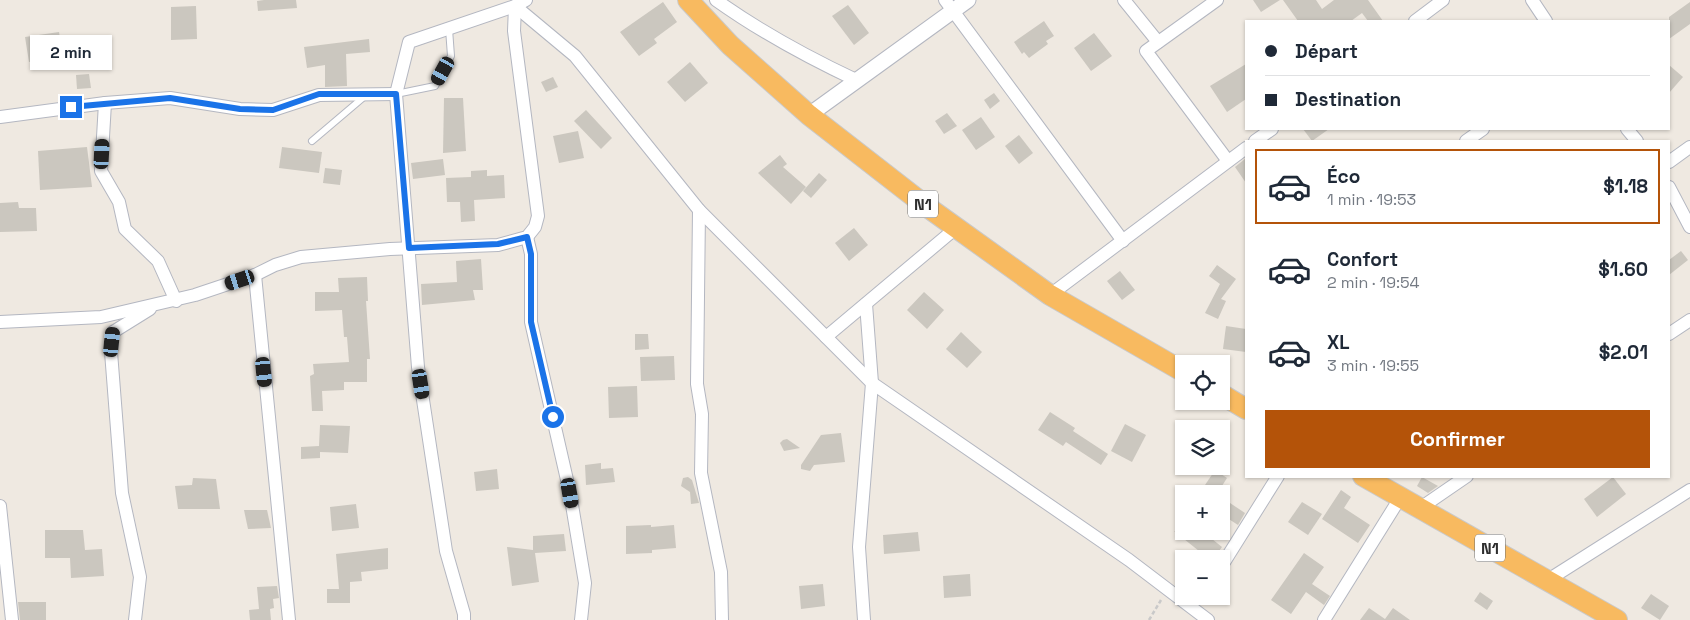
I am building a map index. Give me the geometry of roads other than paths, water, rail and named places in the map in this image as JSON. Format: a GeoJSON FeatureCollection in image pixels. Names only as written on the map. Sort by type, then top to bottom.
{"type":"FeatureCollection","features":[{"type":"Feature","properties":{"kind":"highway","name":"N1"},"geometry":{"type":"LineString","coordinates":[[688,0],[730,45],[809,115],[956,228],[1050,295],[1175,367]]}},
{"type":"Feature","properties":{"kind":"highway"},"geometry":{"type":"LineString","coordinates":[[1230,399],[1245,408]]}},
{"type":"Feature","properties":{"kind":"highway","name":"N1"},"geometry":{"type":"LineString","coordinates":[[1365,478],[1548,580],[1606,618]]}},
{"type":"Feature","properties":{"kind":"street"},"geometry":{"type":"LineString","coordinates":[[716,0],[748,23],[801,54],[856,80]]}},
{"type":"Feature","properties":{"kind":"street"},"geometry":{"type":"LineString","coordinates":[[809,115],[949,6],[968,0]]}},
{"type":"Feature","properties":{"kind":"street"},"geometry":{"type":"LineString","coordinates":[[1124,0],[1158,42]]}},
{"type":"Feature","properties":{"kind":"street"},"geometry":{"type":"LineString","coordinates":[[1217,0],[1146,50],[1228,162]]}},
{"type":"Feature","properties":{"kind":"street"},"geometry":{"type":"LineString","coordinates":[[1416,20],[1444,0]]}},
{"type":"Feature","properties":{"kind":"street"},"geometry":{"type":"LineString","coordinates":[[1532,0],[1545,20]]}},
{"type":"Feature","properties":{"kind":"street"},"geometry":{"type":"LineString","coordinates":[[464,620],[464,614],[446,551],[418,367],[396,94],[410,42],[520,3]]}},
{"type":"Feature","properties":{"kind":"street"},"geometry":{"type":"LineString","coordinates":[[520,3],[575,56],[699,210],[872,383],[1175,593]]}},
{"type":"Feature","properties":{"kind":"street"},"geometry":{"type":"LineString","coordinates":[[0,322],[101,317],[176,300],[255,275],[274,265],[301,257],[409,248],[498,244],[527,237],[535,227],[538,216],[514,31],[520,3]]}},
{"type":"Feature","properties":{"kind":"street"},"geometry":{"type":"LineString","coordinates":[[949,6],[1123,241]]}},
{"type":"Feature","properties":{"kind":"street"},"geometry":{"type":"LineString","coordinates":[[0,117],[105,103],[170,98],[240,109],[273,110],[319,94],[396,94]]}},
{"type":"Feature","properties":{"kind":"street"},"geometry":{"type":"LineString","coordinates":[[105,103],[101,171],[119,202],[125,230],[158,260],[176,300]]}},
{"type":"Feature","properties":{"kind":"street"},"geometry":{"type":"LineString","coordinates":[[1256,140],[1271,130]]}},
{"type":"Feature","properties":{"kind":"street"},"geometry":{"type":"LineString","coordinates":[[1467,140],[1482,130]]}},
{"type":"Feature","properties":{"kind":"street"},"geometry":{"type":"LineString","coordinates":[[1627,130],[1636,140]]}},
{"type":"Feature","properties":{"kind":"street"},"geometry":{"type":"LineString","coordinates":[[1670,161],[1690,147]]}},
{"type":"Feature","properties":{"kind":"street"},"geometry":{"type":"LineString","coordinates":[[1050,295],[1245,149]]}},
{"type":"Feature","properties":{"kind":"street"},"geometry":{"type":"LineString","coordinates":[[1670,190],[1690,227]]}},
{"type":"Feature","properties":{"kind":"street"},"geometry":{"type":"LineString","coordinates":[[699,210],[697,384],[702,414],[701,473],[721,572],[722,620]]}},
{"type":"Feature","properties":{"kind":"street"},"geometry":{"type":"LineString","coordinates":[[826,337],[956,228]]}},
{"type":"Feature","properties":{"kind":"street"},"geometry":{"type":"LineString","coordinates":[[527,237],[531,254],[531,322],[570,493],[585,583],[581,620]]}},
{"type":"Feature","properties":{"kind":"street"},"geometry":{"type":"LineString","coordinates":[[255,275],[289,620]]}},
{"type":"Feature","properties":{"kind":"street"},"geometry":{"type":"LineString","coordinates":[[135,620],[140,578],[122,493],[111,352],[113,332],[158,304]]}},
{"type":"Feature","properties":{"kind":"street"},"geometry":{"type":"LineString","coordinates":[[864,620],[859,547],[872,383],[866,304]]}},
{"type":"Feature","properties":{"kind":"street"},"geometry":{"type":"LineString","coordinates":[[1670,333],[1690,320]]}},
{"type":"Feature","properties":{"kind":"street"},"geometry":{"type":"LineString","coordinates":[[1230,552],[1277,478]]}},
{"type":"Feature","properties":{"kind":"street"},"geometry":{"type":"LineString","coordinates":[[1420,509],[1464,478]]}},
{"type":"Feature","properties":{"kind":"street"},"geometry":{"type":"LineString","coordinates":[[1548,580],[1690,490]]}},
{"type":"Feature","properties":{"kind":"street"},"geometry":{"type":"LineString","coordinates":[[1324,620],[1400,498]]}},
{"type":"Feature","properties":{"kind":"street"},"geometry":{"type":"LineString","coordinates":[[0,506],[12,620]]}},
{"type":"Feature","properties":{"kind":"street"},"geometry":{"type":"LineString","coordinates":[[1195,605],[1208,620]]}},
{"type":"Feature","properties":{"kind":"lane"},"geometry":{"type":"LineString","coordinates":[[396,94],[435,86],[452,56],[449,29]]}},
{"type":"Feature","properties":{"kind":"lane"},"geometry":{"type":"LineString","coordinates":[[312,141],[368,94]]}}]}
